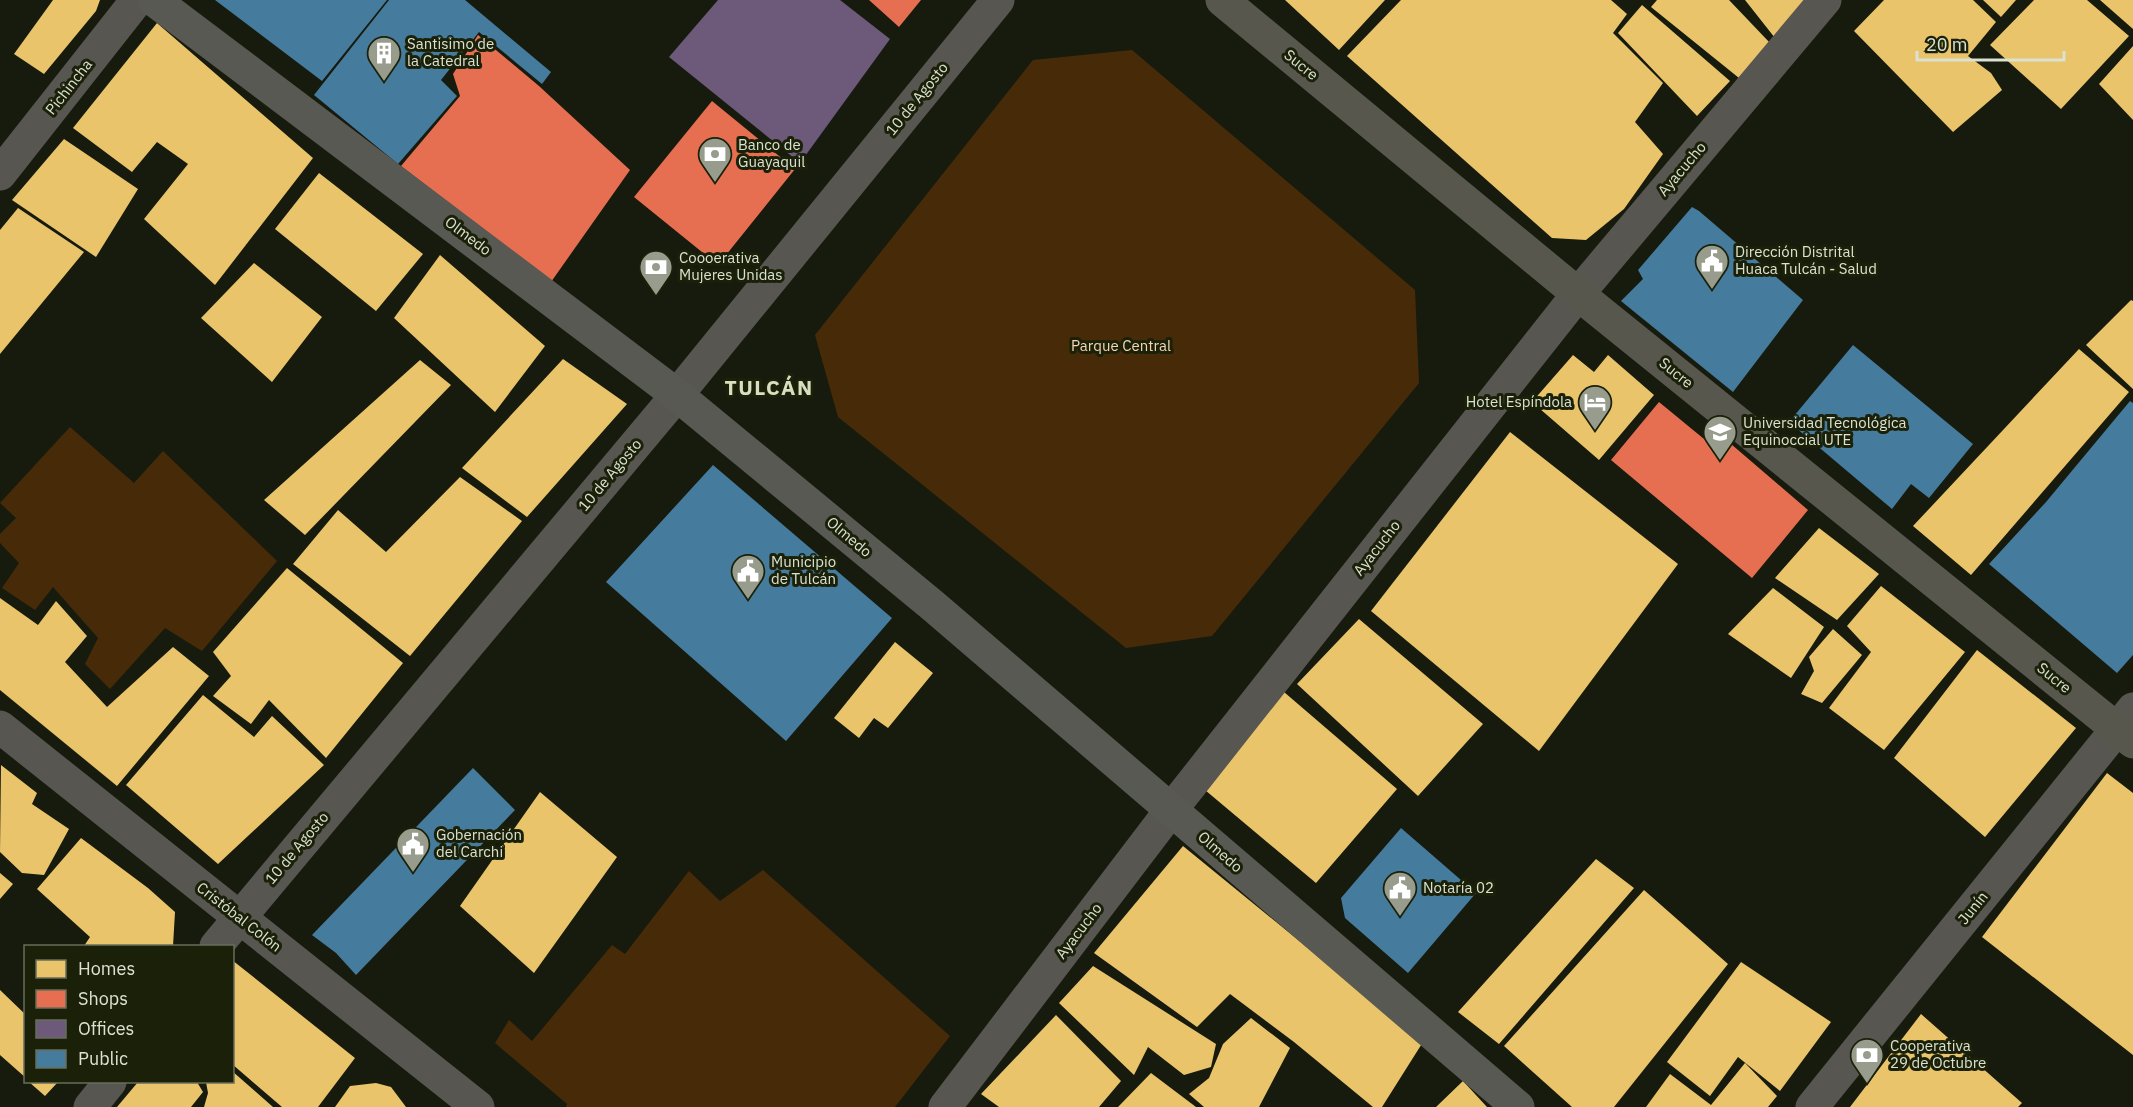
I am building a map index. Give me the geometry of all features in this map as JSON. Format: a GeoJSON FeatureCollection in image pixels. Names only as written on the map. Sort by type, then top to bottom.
{"type":"FeatureCollection","features":[{"type":"Feature","properties":{"kind":"main road","name":"Sucre"},"geometry":{"type":"LineString","coordinates":[[1222,0],[1578,294],[2128,727]]}},
{"type":"Feature","properties":{"kind":"street","name":"Pichincha"},"geometry":{"type":"LineString","coordinates":[[0,174],[137,0]]}},
{"type":"Feature","properties":{"kind":"street","name":"Olmedo"},"geometry":{"type":"LineString","coordinates":[[154,0],[677,395],[923,598],[1518,1107]]}},
{"type":"Feature","properties":{"kind":"street","name":"10 de Agosto"},"geometry":{"type":"LineString","coordinates":[[217,945],[677,395],[998,0]]}},
{"type":"Feature","properties":{"kind":"street","name":"Ayacucho"},"geometry":{"type":"LineString","coordinates":[[945,1107],[1171,810],[1578,294],[1825,0]]}},
{"type":"Feature","properties":{"kind":"street","name":"Cristóbal Colón"},"geometry":{"type":"LineString","coordinates":[[0,727],[478,1107]]}},
{"type":"Feature","properties":{"kind":"street","name":"Junín"},"geometry":{"type":"LineString","coordinates":[[1812,1107],[2128,727]]}},
{"type":"Feature","properties":{"kind":"street"},"geometry":{"type":"LineString","coordinates":[[90,1107],[109,1083]]}},
{"type":"Feature","properties":{"kind":"green space","name":"Parque Central"},"geometry":{"type":"Polygon","coordinates":[[[1132,50],[1415,290],[1419,383],[1212,636],[1126,648],[838,417],[815,335],[1033,60],[1132,50]]]}},
{"type":"Feature","properties":{"kind":"green space"},"geometry":{"type":"Polygon","coordinates":[[[70,427],[134,483],[163,451],[277,561],[202,651],[165,628],[110,689],[85,664],[98,638],[53,587],[35,610],[2,588],[19,563],[0,543],[0,534],[16,518],[0,503],[70,427]]]}},
{"type":"Feature","properties":{"kind":"green space"},"geometry":{"type":"Polygon","coordinates":[[[763,870],[950,1036],[895,1107],[566,1107],[567,1104],[495,1043],[509,1020],[532,1041],[612,945],[625,954],[689,871],[720,901],[763,870]]]}},
{"type":"Feature","properties":{"kind":"building: Homes"},"geometry":{"type":"Polygon","coordinates":[[[53,0],[100,0],[96,11],[44,74],[14,54],[53,0]]]}},
{"type":"Feature","properties":{"kind":"building: Homes"},"geometry":{"type":"Polygon","coordinates":[[[1285,0],[1385,0],[1339,50],[1285,0]]]}},
{"type":"Feature","properties":{"kind":"building: Homes"},"geometry":{"type":"Polygon","coordinates":[[[1401,0],[1611,0],[1627,14],[1613,33],[1663,83],[1635,122],[1663,154],[1624,209],[1586,240],[1552,238],[1347,56],[1401,0]]]}},
{"type":"Feature","properties":{"kind":"building: Homes"},"geometry":{"type":"Polygon","coordinates":[[[1657,0],[1729,0],[1770,43],[1739,78],[1651,7],[1657,0]]]}},
{"type":"Feature","properties":{"kind":"building: Homes"},"geometry":{"type":"Polygon","coordinates":[[[1745,0],[1805,0],[1775,38],[1745,0]]]}},
{"type":"Feature","properties":{"kind":"building: Homes"},"geometry":{"type":"Polygon","coordinates":[[[1884,0],[1973,0],[1996,22],[1968,56],[1991,73],[2002,90],[1953,132],[1854,31],[1884,0]]]}},
{"type":"Feature","properties":{"kind":"building: Homes"},"geometry":{"type":"Polygon","coordinates":[[[1983,0],[2016,0],[2001,17],[1983,0]]]}},
{"type":"Feature","properties":{"kind":"building: Homes"},"geometry":{"type":"Polygon","coordinates":[[[2034,0],[2087,0],[2129,36],[2061,109],[1990,45],[2034,0]]]}},
{"type":"Feature","properties":{"kind":"building: Homes"},"geometry":{"type":"Polygon","coordinates":[[[2100,0],[2133,0],[2133,29],[2100,0]]]}},
{"type":"Feature","properties":{"kind":"building: Homes"},"geometry":{"type":"Polygon","coordinates":[[[1642,5],[1730,81],[1697,116],[1618,33],[1642,5]]]}},
{"type":"Feature","properties":{"kind":"building: Homes"},"geometry":{"type":"Polygon","coordinates":[[[157,23],[313,158],[215,285],[144,219],[188,164],[157,142],[132,172],[73,128],[157,23]]]}},
{"type":"Feature","properties":{"kind":"building: Homes"},"geometry":{"type":"Polygon","coordinates":[[[2133,46],[2133,120],[2099,84],[2133,46]]]}},
{"type":"Feature","properties":{"kind":"building: Homes"},"geometry":{"type":"Polygon","coordinates":[[[64,139],[138,189],[96,257],[12,200],[64,139]]]}},
{"type":"Feature","properties":{"kind":"building: Homes"},"geometry":{"type":"Polygon","coordinates":[[[319,173],[423,254],[376,311],[275,229],[319,173]]]}},
{"type":"Feature","properties":{"kind":"building: Homes"},"geometry":{"type":"Polygon","coordinates":[[[18,208],[84,252],[0,354],[0,230],[18,208]]]}},
{"type":"Feature","properties":{"kind":"building: Homes"},"geometry":{"type":"Polygon","coordinates":[[[440,255],[545,346],[495,412],[394,318],[440,255]]]}},
{"type":"Feature","properties":{"kind":"building: Homes"},"geometry":{"type":"Polygon","coordinates":[[[254,263],[322,317],[272,382],[201,318],[254,263]]]}},
{"type":"Feature","properties":{"kind":"building: Homes"},"geometry":{"type":"Polygon","coordinates":[[[2131,300],[2133,301],[2133,389],[2086,345],[2131,300]]]}},
{"type":"Feature","properties":{"kind":"building: Homes"},"geometry":{"type":"Polygon","coordinates":[[[2079,349],[2129,392],[1971,575],[1913,526],[2079,349]]]}},
{"type":"Feature","properties":{"kind":"building: Homes","name":"Hotel Espíndola"},"geometry":{"type":"Polygon","coordinates":[[[1573,355],[1594,372],[1608,355],[1654,395],[1599,460],[1532,402],[1573,355]]]}},
{"type":"Feature","properties":{"kind":"building: Homes"},"geometry":{"type":"Polygon","coordinates":[[[563,359],[627,404],[527,517],[462,468],[563,359]]]}},
{"type":"Feature","properties":{"kind":"building: Homes"},"geometry":{"type":"Polygon","coordinates":[[[420,360],[451,385],[305,535],[264,500],[420,360]]]}},
{"type":"Feature","properties":{"kind":"building: Homes"},"geometry":{"type":"Polygon","coordinates":[[[1510,432],[1678,564],[1539,751],[1371,611],[1510,432]]]}},
{"type":"Feature","properties":{"kind":"building: Homes"},"geometry":{"type":"Polygon","coordinates":[[[460,477],[522,521],[410,656],[293,564],[338,510],[386,552],[460,477]]]}},
{"type":"Feature","properties":{"kind":"building: Homes"},"geometry":{"type":"Polygon","coordinates":[[[1819,528],[1879,574],[1837,620],[1775,578],[1819,528]]]}},
{"type":"Feature","properties":{"kind":"building: Homes"},"geometry":{"type":"Polygon","coordinates":[[[287,568],[403,663],[326,758],[269,700],[251,724],[213,696],[231,676],[213,652],[287,568]]]}},
{"type":"Feature","properties":{"kind":"building: Homes"},"geometry":{"type":"Polygon","coordinates":[[[1881,586],[1965,652],[1884,750],[1829,708],[1871,652],[1847,626],[1881,586]]]}},
{"type":"Feature","properties":{"kind":"building: Homes"},"geometry":{"type":"Polygon","coordinates":[[[1773,588],[1824,627],[1791,678],[1728,634],[1773,588]]]}},
{"type":"Feature","properties":{"kind":"building: Homes"},"geometry":{"type":"Polygon","coordinates":[[[0,598],[38,625],[56,601],[87,636],[65,662],[107,707],[173,647],[209,676],[117,786],[0,690],[0,598]]]}},
{"type":"Feature","properties":{"kind":"building: Homes"},"geometry":{"type":"Polygon","coordinates":[[[1359,619],[1483,724],[1418,796],[1297,684],[1359,619]]]}},
{"type":"Feature","properties":{"kind":"building: Homes"},"geometry":{"type":"Polygon","coordinates":[[[1833,629],[1862,655],[1822,703],[1801,694],[1814,671],[1809,657],[1833,629]]]}},
{"type":"Feature","properties":{"kind":"building: Homes"},"geometry":{"type":"Polygon","coordinates":[[[895,642],[933,673],[888,728],[874,718],[859,738],[834,718],[895,642]]]}},
{"type":"Feature","properties":{"kind":"building: Homes"},"geometry":{"type":"Polygon","coordinates":[[[1977,650],[2076,728],[1985,837],[1894,758],[1977,650]]]}},
{"type":"Feature","properties":{"kind":"building: Homes"},"geometry":{"type":"Polygon","coordinates":[[[1284,692],[1397,789],[1316,883],[1205,790],[1284,692]]]}},
{"type":"Feature","properties":{"kind":"building: Homes"},"geometry":{"type":"Polygon","coordinates":[[[203,695],[254,737],[272,716],[324,765],[218,864],[126,785],[203,695]]]}},
{"type":"Feature","properties":{"kind":"building: Homes"},"geometry":{"type":"Polygon","coordinates":[[[1,765],[37,793],[32,804],[69,829],[44,875],[22,873],[0,852],[1,765]]]}},
{"type":"Feature","properties":{"kind":"building: Homes"},"geometry":{"type":"Polygon","coordinates":[[[2107,773],[2133,793],[2133,1055],[1982,937],[2107,773]]]}},
{"type":"Feature","properties":{"kind":"building: Homes"},"geometry":{"type":"Polygon","coordinates":[[[540,792],[617,857],[534,973],[460,906],[540,792]]]}},
{"type":"Feature","properties":{"kind":"building: Homes"},"geometry":{"type":"Polygon","coordinates":[[[81,838],[148,888],[175,912],[173,945],[85,945],[90,937],[37,889],[81,838]]]}},
{"type":"Feature","properties":{"kind":"building: Homes"},"geometry":{"type":"Polygon","coordinates":[[[1183,846],[1423,1042],[1382,1107],[1373,1107],[1294,1042],[1230,994],[1197,1027],[1094,953],[1183,846]]]}},
{"type":"Feature","properties":{"kind":"building: Homes"},"geometry":{"type":"Polygon","coordinates":[[[1596,859],[1634,888],[1499,1044],[1458,1012],[1596,859]]]}},
{"type":"Feature","properties":{"kind":"building: Homes"},"geometry":{"type":"Polygon","coordinates":[[[0,873],[13,884],[0,899],[0,873]]]}},
{"type":"Feature","properties":{"kind":"building: Homes"},"geometry":{"type":"Polygon","coordinates":[[[1644,890],[1728,964],[1614,1107],[1572,1107],[1504,1046],[1644,890]]]}},
{"type":"Feature","properties":{"kind":"building: Homes"},"geometry":{"type":"Polygon","coordinates":[[[234,962],[355,1058],[318,1107],[282,1107],[234,1066],[234,962]]]}},
{"type":"Feature","properties":{"kind":"building: Homes"},"geometry":{"type":"Polygon","coordinates":[[[1741,962],[1831,1022],[1780,1091],[1738,1057],[1710,1096],[1667,1062],[1741,962]]]}},
{"type":"Feature","properties":{"kind":"building: Homes"},"geometry":{"type":"Polygon","coordinates":[[[1093,966],[1216,1044],[1211,1067],[1184,1075],[1148,1047],[1134,1075],[1059,1003],[1093,966]]]}},
{"type":"Feature","properties":{"kind":"building: Homes"},"geometry":{"type":"Polygon","coordinates":[[[0,990],[24,1013],[24,1076],[0,1055],[0,990]]]}},
{"type":"Feature","properties":{"kind":"building: Homes"},"geometry":{"type":"Polygon","coordinates":[[[1921,1014],[2022,1103],[2018,1107],[1850,1107],[1921,1014]]]}},
{"type":"Feature","properties":{"kind":"building: Homes"},"geometry":{"type":"Polygon","coordinates":[[[1056,1015],[1121,1081],[1099,1107],[999,1107],[981,1094],[1056,1015]]]}},
{"type":"Feature","properties":{"kind":"building: Homes"},"geometry":{"type":"Polygon","coordinates":[[[1251,1018],[1290,1048],[1259,1107],[1204,1107],[1189,1094],[1209,1078],[1223,1044],[1251,1018]]]}},
{"type":"Feature","properties":{"kind":"building: Homes"},"geometry":{"type":"Polygon","coordinates":[[[1745,1063],[1777,1096],[1768,1107],[1646,1107],[1670,1074],[1711,1105],[1745,1063]]]}},
{"type":"Feature","properties":{"kind":"building: Homes"},"geometry":{"type":"Polygon","coordinates":[[[234,1073],[273,1107],[204,1107],[208,1093],[206,1083],[234,1083],[234,1073]]]}},
{"type":"Feature","properties":{"kind":"building: Homes"},"geometry":{"type":"Polygon","coordinates":[[[1151,1073],[1196,1107],[1118,1107],[1151,1073]]]}},
{"type":"Feature","properties":{"kind":"building: Homes"},"geometry":{"type":"Polygon","coordinates":[[[1463,1081],[1487,1107],[1436,1107],[1463,1081]]]}},
{"type":"Feature","properties":{"kind":"building: Homes"},"geometry":{"type":"Polygon","coordinates":[[[30,1083],[57,1083],[45,1096],[30,1083]]]}},
{"type":"Feature","properties":{"kind":"building: Homes"},"geometry":{"type":"Polygon","coordinates":[[[137,1083],[198,1083],[203,1092],[191,1107],[117,1107],[137,1083]]]}},
{"type":"Feature","properties":{"kind":"building: Homes"},"geometry":{"type":"Polygon","coordinates":[[[376,1083],[391,1087],[406,1107],[335,1107],[350,1086],[376,1083]]]}},
{"type":"Feature","properties":{"kind":"building: Shops"},"geometry":{"type":"Polygon","coordinates":[[[869,0],[921,0],[899,27],[869,0]]]}},
{"type":"Feature","properties":{"kind":"building: Shops"},"geometry":{"type":"Polygon","coordinates":[[[478,35],[539,86],[630,170],[551,282],[401,166],[460,96],[453,74],[478,35]]]}},
{"type":"Feature","properties":{"kind":"building: Shops","name":"Banco de Guayaquil"},"geometry":{"type":"Polygon","coordinates":[[[712,101],[795,169],[718,265],[634,197],[712,101]]]}},
{"type":"Feature","properties":{"kind":"building: Shops"},"geometry":{"type":"Polygon","coordinates":[[[1659,402],[1715,448],[1723,439],[1731,444],[1808,510],[1752,578],[1611,460],[1659,402]]]}},
{"type":"Feature","properties":{"kind":"building: Offices"},"geometry":{"type":"Polygon","coordinates":[[[718,0],[840,0],[890,39],[800,163],[669,57],[718,0]]]}},
{"type":"Feature","properties":{"kind":"building: Public"},"geometry":{"type":"Polygon","coordinates":[[[215,0],[387,0],[322,81],[215,0]]]}},
{"type":"Feature","properties":{"kind":"building: Public","name":"Santisimo de la Catedral"},"geometry":{"type":"Polygon","coordinates":[[[389,0],[465,0],[551,72],[542,84],[479,32],[441,80],[457,96],[398,164],[314,95],[389,0]]]}},
{"type":"Feature","properties":{"kind":"building: Public","name":"Dirección Distrital Huaca Tulcán - Salud"},"geometry":{"type":"Polygon","coordinates":[[[1692,207],[1803,300],[1733,392],[1621,301],[1643,279],[1638,270],[1692,207]]]}},
{"type":"Feature","properties":{"kind":"building: Public"},"geometry":{"type":"Polygon","coordinates":[[[1853,345],[1973,444],[1929,498],[1911,484],[1892,509],[1789,422],[1853,345]]]}},
{"type":"Feature","properties":{"kind":"building: Public"},"geometry":{"type":"Polygon","coordinates":[[[2130,401],[2133,403],[2133,655],[2117,673],[1989,564],[2046,502],[2130,401]]]}},
{"type":"Feature","properties":{"kind":"building: Public","name":"Municipio de Tulcán"},"geometry":{"type":"Polygon","coordinates":[[[713,465],[892,618],[786,741],[606,582],[713,465]]]}},
{"type":"Feature","properties":{"kind":"building: Public","name":"Gobernación del Carchi"},"geometry":{"type":"Polygon","coordinates":[[[473,768],[515,810],[356,975],[336,953],[312,935],[473,768]]]}},
{"type":"Feature","properties":{"kind":"building: Public"},"geometry":{"type":"Polygon","coordinates":[[[1401,828],[1476,893],[1408,973],[1345,918],[1341,898],[1401,828]]]}},
{"type":"Feature","properties":{"kind":"place","name":"Santisimo de la Catedral"},"geometry":{"type":"Point","coordinates":[384,82]}},
{"type":"Feature","properties":{"kind":"place","name":"Banco de Guayaquil"},"geometry":{"type":"Point","coordinates":[715,183]}},
{"type":"Feature","properties":{"kind":"place","name":"Dirección Distrital Huaca Tulcán - Salud"},"geometry":{"type":"Point","coordinates":[1712,290]}},
{"type":"Feature","properties":{"kind":"place","name":"Coooerativa Mujeres Unidas"},"geometry":{"type":"Point","coordinates":[656,296]}},
{"type":"Feature","properties":{"kind":"place","name":"Hotel Espíndola"},"geometry":{"type":"Point","coordinates":[1595,431]}},
{"type":"Feature","properties":{"kind":"place","name":"Universidad Tecnológica Equinoccial UTE"},"geometry":{"type":"Point","coordinates":[1720,461]}},
{"type":"Feature","properties":{"kind":"place","name":"Municipio de Tulcán"},"geometry":{"type":"Point","coordinates":[748,600]}},
{"type":"Feature","properties":{"kind":"place","name":"Gobernación del Carchi"},"geometry":{"type":"Point","coordinates":[413,873]}},
{"type":"Feature","properties":{"kind":"place","name":"Notaría 02"},"geometry":{"type":"Point","coordinates":[1400,917]}},
{"type":"Feature","properties":{"kind":"place","name":"Cooperativa 29 de Octubre"},"geometry":{"type":"Point","coordinates":[1867,1084]}},
{"type":"Feature","properties":{"kind":"district","name":"TULCÁN"},"geometry":{"type":"Point","coordinates":[769,388]}}]}
